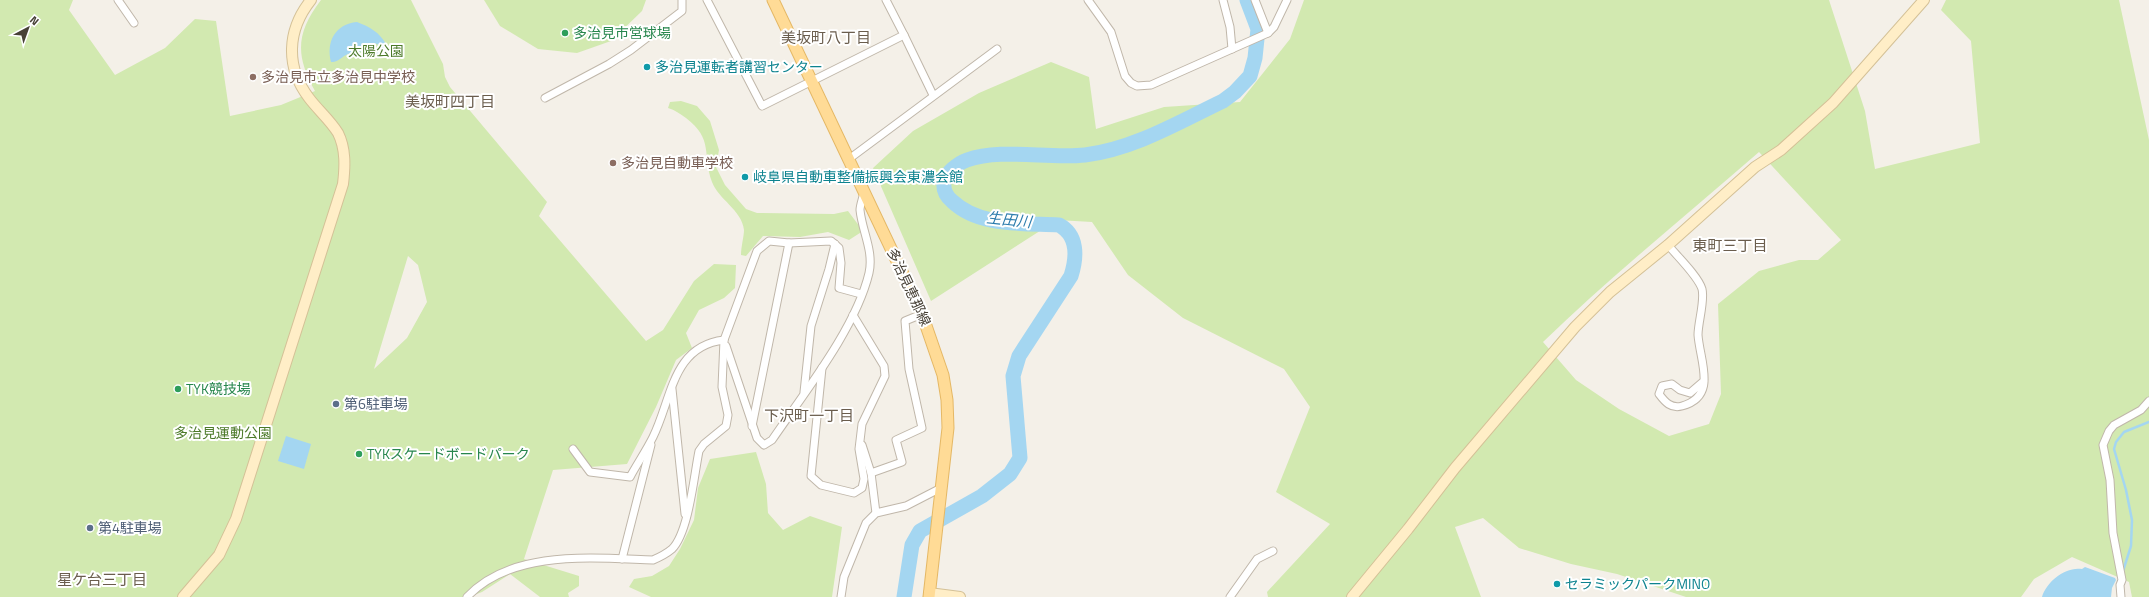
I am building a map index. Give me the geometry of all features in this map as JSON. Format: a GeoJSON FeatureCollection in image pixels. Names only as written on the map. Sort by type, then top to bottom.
{"type":"FeatureCollection","features":[{"type":"Feature","properties":{"kind":"main road","name":"多治見恵那線"},"geometry":{"type":"LineString","coordinates":[[773,0],[922,314],[943,375],[947,400],[948,428],[929,595]]}},
{"type":"Feature","properties":{"kind":"street"},"geometry":{"type":"LineString","coordinates":[[118,0],[134,23]]}},
{"type":"Feature","properties":{"kind":"street"},"geometry":{"type":"LineString","coordinates":[[183,597],[219,555],[236,519],[343,184],[345,164],[338,134],[302,89],[294,71],[292,58],[296,24],[311,0]]}},
{"type":"Feature","properties":{"kind":"street"},"geometry":{"type":"LineString","coordinates":[[545,98],[609,64],[631,50],[682,11],[682,0]]}},
{"type":"Feature","properties":{"kind":"street"},"geometry":{"type":"LineString","coordinates":[[707,0],[762,106],[812,83],[904,35]]}},
{"type":"Feature","properties":{"kind":"street"},"geometry":{"type":"LineString","coordinates":[[886,0],[933,95]]}},
{"type":"Feature","properties":{"kind":"street"},"geometry":{"type":"LineString","coordinates":[[1088,0],[1111,32],[1125,76],[1136,86],[1152,85],[1268,33],[1274,27],[1287,0]]}},
{"type":"Feature","properties":{"kind":"street"},"geometry":{"type":"LineString","coordinates":[[1222,0],[1230,27],[1232,49]]}},
{"type":"Feature","properties":{"kind":"street"},"geometry":{"type":"LineString","coordinates":[[1255,0],[1268,33]]}},
{"type":"Feature","properties":{"kind":"street"},"geometry":{"type":"LineString","coordinates":[[1352,597],[1408,529],[1455,468],[1545,360],[1610,292],[1668,245],[1755,167],[1781,150],[1833,102],[1924,0]]}},
{"type":"Feature","properties":{"kind":"street"},"geometry":{"type":"LineString","coordinates":[[849,159],[933,95],[997,49]]}},
{"type":"Feature","properties":{"kind":"street"},"geometry":{"type":"LineString","coordinates":[[724,340],[752,426],[757,438],[764,445],[772,440],[804,394],[823,366],[853,315],[869,272],[869,244],[860,209],[864,192]]}},
{"type":"Feature","properties":{"kind":"street"},"geometry":{"type":"LineString","coordinates":[[467,597],[487,580],[506,570],[576,557],[653,560],[662,556],[673,548],[685,522],[699,451],[704,444],[726,426],[728,415],[722,387],[724,340],[757,251],[769,241],[789,243],[820,240],[831,241],[839,248],[839,288],[861,294]]}},
{"type":"Feature","properties":{"kind":"street"},"geometry":{"type":"LineString","coordinates":[[752,426],[789,243]]}},
{"type":"Feature","properties":{"kind":"street"},"geometry":{"type":"LineString","coordinates":[[804,394],[811,326],[835,244]]}},
{"type":"Feature","properties":{"kind":"street"},"geometry":{"type":"LineString","coordinates":[[1668,245],[1697,280],[1702,291],[1698,335],[1705,373],[1704,381],[1701,395],[1691,403],[1677,407],[1666,403],[1659,394],[1662,386],[1672,384],[1680,390],[1690,393],[1704,381]]}},
{"type":"Feature","properties":{"kind":"street"},"geometry":{"type":"LineString","coordinates":[[871,473],[902,462],[896,440],[922,428],[909,369],[905,321],[922,314]]}},
{"type":"Feature","properties":{"kind":"street"},"geometry":{"type":"LineString","coordinates":[[823,366],[812,476],[821,485],[854,493],[862,488],[864,479],[859,449],[862,424],[884,376],[884,366],[853,315]]}},
{"type":"Feature","properties":{"kind":"street"},"geometry":{"type":"LineString","coordinates":[[622,559],[653,437],[682,364],[690,354],[710,341],[724,340]]}},
{"type":"Feature","properties":{"kind":"street"},"geometry":{"type":"LineString","coordinates":[[672,387],[685,522]]}},
{"type":"Feature","properties":{"kind":"street"},"geometry":{"type":"LineString","coordinates":[[2122,597],[2120,585],[2122,580],[2113,533],[2110,480],[2104,445],[2108,431],[2114,425],[2141,410],[2149,400]]}},
{"type":"Feature","properties":{"kind":"street"},"geometry":{"type":"LineString","coordinates":[[573,449],[590,472],[630,477],[653,437]]}},
{"type":"Feature","properties":{"kind":"street"},"geometry":{"type":"LineString","coordinates":[[861,441],[871,473],[876,513]]}},
{"type":"Feature","properties":{"kind":"street"},"geometry":{"type":"LineString","coordinates":[[841,597],[844,577],[866,523],[876,513],[906,506],[941,488]]}},
{"type":"Feature","properties":{"kind":"street"},"geometry":{"type":"LineString","coordinates":[[1230,597],[1257,559],[1273,551]]}},
{"type":"Feature","properties":{"kind":"street"},"geometry":{"type":"LineString","coordinates":[[929,595],[960,597]]}},
{"type":"Feature","properties":{"kind":"green space"},"geometry":{"type":"Polygon","coordinates":[[[0,0],[73,0],[69,10],[115,75],[165,48],[195,19],[216,21],[230,116],[281,105],[315,91],[304,66],[301,44],[307,23],[321,0],[411,0],[443,64],[445,77],[450,87],[547,202],[539,216],[646,341],[663,330],[694,281],[714,264],[736,265],[735,288],[724,298],[699,310],[686,333],[692,348],[676,360],[656,407],[627,464],[553,470],[524,559],[579,576],[579,586],[568,593],[569,597],[540,597],[510,574],[482,592],[469,597],[0,597],[0,0]],[[408,256],[374,369],[407,338],[427,302],[418,265],[408,256]]]}},
{"type":"Feature","properties":{"kind":"green space","name":"多治見市営球場"},"geometry":{"type":"Polygon","coordinates":[[[484,0],[646,0],[642,11],[611,41],[577,53],[538,49],[500,26],[484,0]]]}},
{"type":"Feature","properties":{"kind":"green space"},"geometry":{"type":"Polygon","coordinates":[[[1304,0],[1829,0],[1865,111],[1875,169],[1980,143],[1971,41],[1941,10],[1946,0],[2119,0],[2149,140],[2149,597],[2132,597],[2129,582],[2072,557],[2034,579],[2021,597],[1686,597],[1617,574],[1571,564],[1519,548],[1483,518],[1455,527],[1481,597],[1268,597],[1267,592],[1330,524],[1276,492],[1310,407],[1284,369],[1183,318],[1128,275],[1092,222],[1057,220],[931,301],[873,168],[913,131],[979,93],[1051,62],[1089,77],[1096,129],[1164,107],[1240,102],[1290,39],[1304,0]],[[1759,152],[1623,269],[1543,342],[1576,380],[1619,409],[1669,436],[1709,424],[1721,394],[1718,304],[1759,271],[1799,260],[1818,260],[1841,240],[1759,152]]]}},
{"type":"Feature","properties":{"kind":"green space"},"geometry":{"type":"Polygon","coordinates":[[[681,101],[697,106],[710,121],[719,150],[716,167],[725,185],[746,209],[757,213],[834,214],[848,211],[863,231],[849,240],[828,232],[800,237],[763,236],[746,256],[741,255],[744,230],[742,223],[739,216],[719,194],[712,182],[704,140],[695,126],[686,118],[668,108],[670,102],[681,101]]]}},
{"type":"Feature","properties":{"kind":"green space"},"geometry":{"type":"Polygon","coordinates":[[[756,452],[766,484],[768,513],[783,530],[810,516],[842,527],[832,597],[651,597],[629,587],[634,579],[652,576],[669,566],[680,549],[694,520],[698,488],[710,459],[756,452]]]}},
{"type":"Feature","properties":{"kind":"water"},"geometry":{"type":"Polygon","coordinates":[[[357,22],[370,28],[380,36],[386,44],[384,52],[375,55],[382,46],[374,43],[369,55],[365,55],[365,51],[354,52],[331,62],[330,48],[334,35],[343,26],[349,23],[357,22]]]}},
{"type":"Feature","properties":{"kind":"water"},"geometry":{"type":"Polygon","coordinates":[[[286,436],[311,444],[304,469],[278,461],[286,436]]]}},
{"type":"Feature","properties":{"kind":"water"},"geometry":{"type":"Polygon","coordinates":[[[2085,567],[2115,578],[2116,580],[2112,588],[2111,597],[2042,597],[2044,591],[2058,576],[2070,570],[2082,569],[2085,567]]]}},
{"type":"Feature","properties":{"kind":"waterway","name":"生田川"},"geometry":{"type":"LineString","coordinates":[[904,597],[912,545],[920,531],[982,496],[1010,474],[1020,458],[1013,376],[1019,356],[1071,276],[1075,254],[1073,241],[1070,235],[1059,225],[1002,222],[975,215],[963,209],[948,197],[945,193],[945,179],[952,169],[967,160],[980,157],[1010,154],[1071,156],[1103,152],[1121,147],[1156,134],[1223,101],[1235,92],[1250,76],[1255,58],[1258,29],[1247,0]]}},
{"type":"Feature","properties":{"kind":"waterway"},"geometry":{"type":"LineString","coordinates":[[2123,571],[2131,546],[2132,520],[2126,490],[2114,449],[2116,442],[2124,432],[2149,422]]}},
{"type":"Feature","properties":{"kind":"place","name":"多治見市営球場"},"geometry":{"type":"Point","coordinates":[565,33]}},
{"type":"Feature","properties":{"kind":"place","name":"多治見運転者講習センター"},"geometry":{"type":"Point","coordinates":[647,67]}},
{"type":"Feature","properties":{"kind":"place","name":"多治見市立多治見中学校"},"geometry":{"type":"Point","coordinates":[253,77]}},
{"type":"Feature","properties":{"kind":"place","name":"多治見自動車学校"},"geometry":{"type":"Point","coordinates":[613,163]}},
{"type":"Feature","properties":{"kind":"place","name":"岐阜県自動車整備振興会東濃会館"},"geometry":{"type":"Point","coordinates":[745,177]}},
{"type":"Feature","properties":{"kind":"place","name":"TYK競技場"},"geometry":{"type":"Point","coordinates":[178,389]}},
{"type":"Feature","properties":{"kind":"place","name":"第6駐車場"},"geometry":{"type":"Point","coordinates":[336,404]}},
{"type":"Feature","properties":{"kind":"place","name":"TYKスケードボードパーク"},"geometry":{"type":"Point","coordinates":[359,454]}},
{"type":"Feature","properties":{"kind":"place","name":"第4駐車場"},"geometry":{"type":"Point","coordinates":[90,528]}},
{"type":"Feature","properties":{"kind":"place","name":"セラミックパークMINO"},"geometry":{"type":"Point","coordinates":[1557,584]}},
{"type":"Feature","properties":{"kind":"district","name":"美坂町八丁目"},"geometry":{"type":"Point","coordinates":[826,38]}},
{"type":"Feature","properties":{"kind":"district","name":"美坂町四丁目"},"geometry":{"type":"Point","coordinates":[450,102]}},
{"type":"Feature","properties":{"kind":"district","name":"東町三丁目"},"geometry":{"type":"Point","coordinates":[1730,246]}},
{"type":"Feature","properties":{"kind":"district","name":"下沢町一丁目"},"geometry":{"type":"Point","coordinates":[809,416]}},
{"type":"Feature","properties":{"kind":"district","name":"星ケ台三丁目"},"geometry":{"type":"Point","coordinates":[102,580]}},
{"type":"Feature","properties":{"kind":"park label","name":"太陽公園"},"geometry":{"type":"Point","coordinates":[376,51]}},
{"type":"Feature","properties":{"kind":"park label","name":"多治見運動公園"},"geometry":{"type":"Point","coordinates":[223,433]}}]}
